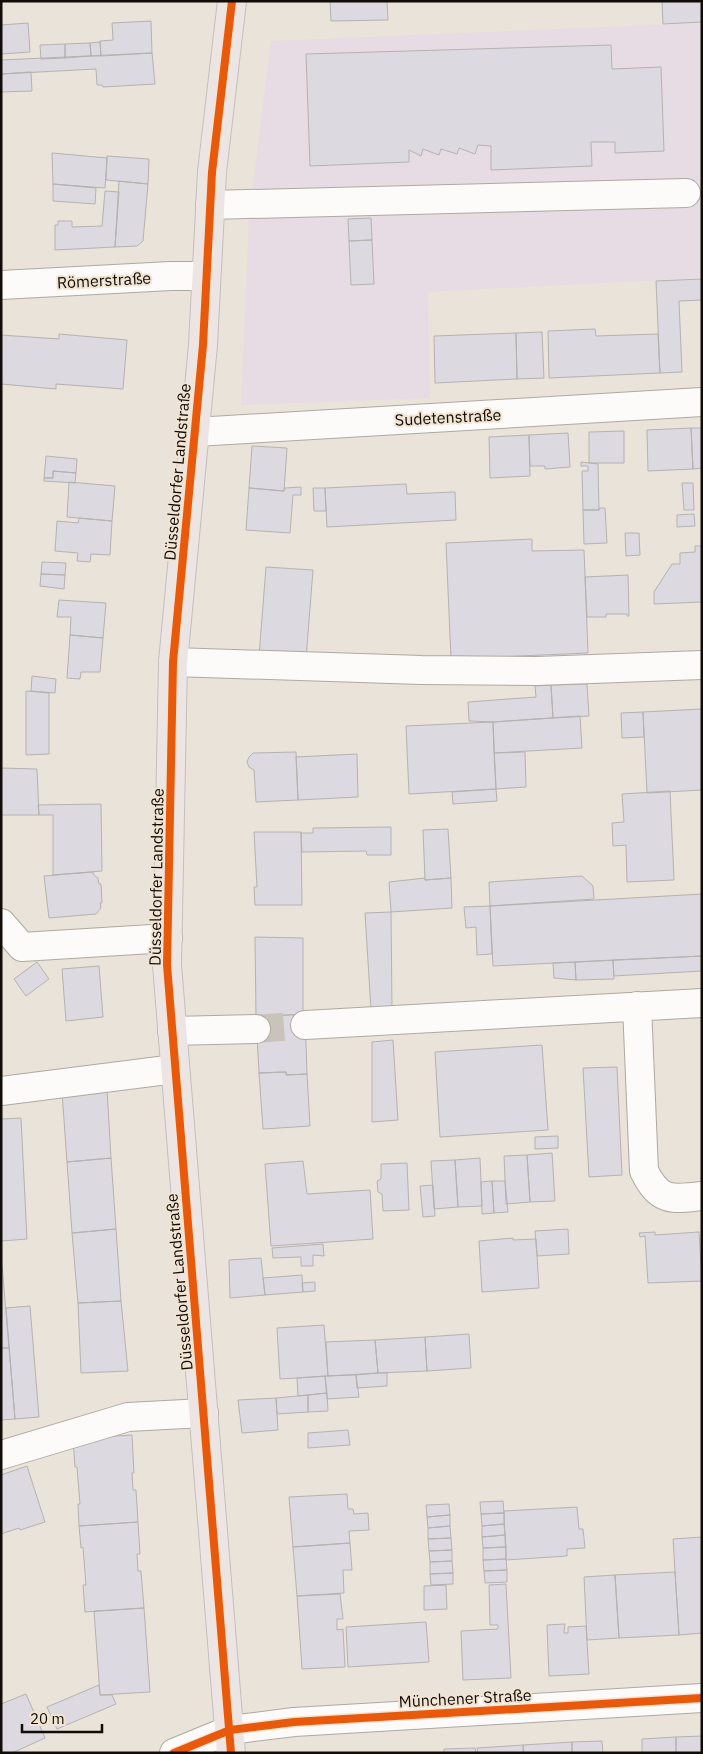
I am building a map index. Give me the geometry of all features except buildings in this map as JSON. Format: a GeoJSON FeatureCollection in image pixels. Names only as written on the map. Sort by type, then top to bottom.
{"type":"FeatureCollection","features":[{"type":"Feature","properties":{"kind":"main road","name":"Düsseldorfer Landstraße"},"geometry":{"type":"LineString","coordinates":[[231,1741],[167,965],[173,662],[203,345],[212,172],[232,1]]}},
{"type":"Feature","properties":{"kind":"street"},"geometry":{"type":"LineString","coordinates":[[210,204],[686,193]]}},
{"type":"Feature","properties":{"kind":"street","name":"Römerstraße"},"geometry":{"type":"LineString","coordinates":[[1,285],[171,276],[206,276]]}},
{"type":"Feature","properties":{"kind":"street","name":"Sudetenstraße"},"geometry":{"type":"LineString","coordinates":[[195,432],[702,402]]}},
{"type":"Feature","properties":{"kind":"street"},"geometry":{"type":"LineString","coordinates":[[173,662],[527,671],[702,665]]}},
{"type":"Feature","properties":{"kind":"street"},"geometry":{"type":"LineString","coordinates":[[1,923],[22,947],[168,938]]}},
{"type":"Feature","properties":{"kind":"street"},"geometry":{"type":"LineString","coordinates":[[305,1025],[702,1002]]}},
{"type":"Feature","properties":{"kind":"street"},"geometry":{"type":"LineString","coordinates":[[637,1006],[644,1171],[651,1184],[665,1197],[684,1198],[702,1196]]}},
{"type":"Feature","properties":{"kind":"street"},"geometry":{"type":"LineString","coordinates":[[172,1031],[256,1029]]}},
{"type":"Feature","properties":{"kind":"street"},"geometry":{"type":"LineString","coordinates":[[1,1091],[175,1069]]}},
{"type":"Feature","properties":{"kind":"street"},"geometry":{"type":"LineString","coordinates":[[1,1455],[128,1416],[204,1412]]}},
{"type":"Feature","properties":{"kind":"street","name":"Münchener Straße"},"geometry":{"type":"LineString","coordinates":[[174,1753],[231,1741],[294,1722],[702,1698]]}},
{"type":"Feature","properties":{"kind":"shaded area"},"geometry":{"type":"Polygon","coordinates":[[[702,23],[702,278],[428,292],[430,398],[241,405],[249,217],[271,41],[702,23]]]}},
{"type":"Feature","properties":{"kind":"tunnel"},"geometry":{"type":"LineString","coordinates":[[256,1029],[305,1025]]}},
{"type":"Feature","properties":{"kind":"cycle path"},"geometry":{"type":"LineString","coordinates":[[231,1753],[167,965],[173,662],[203,345],[212,172],[232,1]]}},
{"type":"Feature","properties":{"kind":"cycle path"},"geometry":{"type":"LineString","coordinates":[[174,1753],[230,1730],[294,1722],[702,1698]]}}]}
